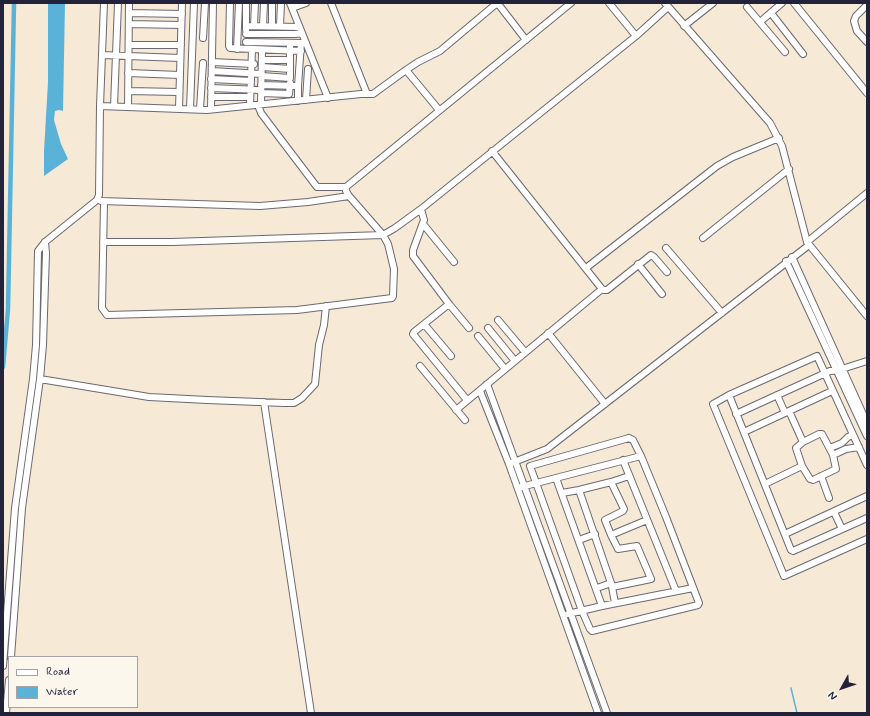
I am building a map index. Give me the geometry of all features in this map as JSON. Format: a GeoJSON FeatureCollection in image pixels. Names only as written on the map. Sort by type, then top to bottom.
{"type":"FeatureCollection","features":[{"type":"Feature","properties":{"kind":"street"},"geometry":{"type":"LineString","coordinates":[[3,666],[15,508],[33,379],[36,345],[38,251],[44,242],[96,200],[99,195],[100,106],[104,3]]}},
{"type":"Feature","properties":{"kind":"street"},"geometry":{"type":"LineString","coordinates":[[114,106],[118,3]]}},
{"type":"Feature","properties":{"kind":"street"},"geometry":{"type":"LineString","coordinates":[[128,107],[129,3]]}},
{"type":"Feature","properties":{"kind":"street"},"geometry":{"type":"LineString","coordinates":[[179,109],[182,3]]}},
{"type":"Feature","properties":{"kind":"street"},"geometry":{"type":"LineString","coordinates":[[190,109],[194,3]]}},
{"type":"Feature","properties":{"kind":"street"},"geometry":{"type":"LineString","coordinates":[[203,38],[205,3]]}},
{"type":"Feature","properties":{"kind":"street"},"geometry":{"type":"LineString","coordinates":[[211,109],[213,3]]}},
{"type":"Feature","properties":{"kind":"street"},"geometry":{"type":"LineString","coordinates":[[230,3],[229,46],[231,48],[301,51]]}},
{"type":"Feature","properties":{"kind":"street"},"geometry":{"type":"LineString","coordinates":[[237,49],[238,3]]}},
{"type":"Feature","properties":{"kind":"street"},"geometry":{"type":"LineString","coordinates":[[246,3],[246,49]]}},
{"type":"Feature","properties":{"kind":"street"},"geometry":{"type":"LineString","coordinates":[[254,26],[255,3]]}},
{"type":"Feature","properties":{"kind":"street"},"geometry":{"type":"LineString","coordinates":[[263,26],[264,3]]}},
{"type":"Feature","properties":{"kind":"street"},"geometry":{"type":"LineString","coordinates":[[272,3],[272,26]]}},
{"type":"Feature","properties":{"kind":"street"},"geometry":{"type":"LineString","coordinates":[[280,26],[281,3]]}},
{"type":"Feature","properties":{"kind":"street"},"geometry":{"type":"LineString","coordinates":[[306,3],[290,6],[302,33],[303,43],[328,98]]}},
{"type":"Feature","properties":{"kind":"street"},"geometry":{"type":"LineString","coordinates":[[331,3],[367,94]]}},
{"type":"Feature","properties":{"kind":"street"},"geometry":{"type":"LineString","coordinates":[[262,50],[261,90],[259,104],[262,113],[276,134],[317,187],[346,187],[571,3]]}},
{"type":"Feature","properties":{"kind":"street"},"geometry":{"type":"LineString","coordinates":[[609,3],[636,36]]}},
{"type":"Feature","properties":{"kind":"street"},"geometry":{"type":"LineString","coordinates":[[684,26],[713,3]]}},
{"type":"Feature","properties":{"kind":"street"},"geometry":{"type":"LineString","coordinates":[[760,22],[782,3]]}},
{"type":"Feature","properties":{"kind":"street"},"geometry":{"type":"LineString","coordinates":[[794,3],[867,93]]}},
{"type":"Feature","properties":{"kind":"street"},"geometry":{"type":"LineString","coordinates":[[100,106],[211,109],[375,93],[418,62],[440,51],[496,4],[499,5],[526,40]]}},
{"type":"Feature","properties":{"kind":"street"},"geometry":{"type":"LineString","coordinates":[[103,242],[172,242],[382,235],[422,213],[492,151],[636,36],[667,5],[770,123],[779,138],[789,169],[808,243],[865,308],[867,316]]}},
{"type":"Feature","properties":{"kind":"street"},"geometry":{"type":"LineString","coordinates":[[867,5],[859,12],[854,21],[857,31],[867,42]]}},
{"type":"Feature","properties":{"kind":"street"},"geometry":{"type":"LineString","coordinates":[[747,7],[785,52]]}},
{"type":"Feature","properties":{"kind":"street"},"geometry":{"type":"LineString","coordinates":[[129,13],[182,14]]}},
{"type":"Feature","properties":{"kind":"street"},"geometry":{"type":"LineString","coordinates":[[771,13],[803,54]]}},
{"type":"Feature","properties":{"kind":"street"},"geometry":{"type":"LineString","coordinates":[[129,24],[182,25]]}},
{"type":"Feature","properties":{"kind":"street"},"geometry":{"type":"LineString","coordinates":[[246,26],[299,27]]}},
{"type":"Feature","properties":{"kind":"street"},"geometry":{"type":"LineString","coordinates":[[246,34],[302,33]]}},
{"type":"Feature","properties":{"kind":"street"},"geometry":{"type":"LineString","coordinates":[[246,42],[290,44],[303,43]]}},
{"type":"Feature","properties":{"kind":"street"},"geometry":{"type":"LineString","coordinates":[[298,101],[301,51],[303,43]]}},
{"type":"Feature","properties":{"kind":"street"},"geometry":{"type":"LineString","coordinates":[[289,102],[290,44]]}},
{"type":"Feature","properties":{"kind":"street"},"geometry":{"type":"LineString","coordinates":[[129,46],[181,45]]}},
{"type":"Feature","properties":{"kind":"street"},"geometry":{"type":"LineString","coordinates":[[250,105],[252,50]]}},
{"type":"Feature","properties":{"kind":"street"},"geometry":{"type":"LineString","coordinates":[[102,55],[180,58]]}},
{"type":"Feature","properties":{"kind":"street"},"geometry":{"type":"LineString","coordinates":[[212,71],[251,73],[262,68],[290,60]]}},
{"type":"Feature","properties":{"kind":"street"},"geometry":{"type":"LineString","coordinates":[[212,62],[252,64],[290,78]]}},
{"type":"Feature","properties":{"kind":"street"},"geometry":{"type":"LineString","coordinates":[[200,109],[203,63]]}},
{"type":"Feature","properties":{"kind":"street"},"geometry":{"type":"LineString","coordinates":[[262,68],[290,69]]}},
{"type":"Feature","properties":{"kind":"street"},"geometry":{"type":"LineString","coordinates":[[306,100],[308,69]]}},
{"type":"Feature","properties":{"kind":"street"},"geometry":{"type":"LineString","coordinates":[[406,70],[439,110]]}},
{"type":"Feature","properties":{"kind":"street"},"geometry":{"type":"LineString","coordinates":[[128,73],[180,76]]}},
{"type":"Feature","properties":{"kind":"street"},"geometry":{"type":"LineString","coordinates":[[211,79],[251,81]]}},
{"type":"Feature","properties":{"kind":"street"},"geometry":{"type":"LineString","coordinates":[[211,88],[261,90],[298,86]]}},
{"type":"Feature","properties":{"kind":"street"},"geometry":{"type":"LineString","coordinates":[[261,90],[289,94]]}},
{"type":"Feature","properties":{"kind":"street"},"geometry":{"type":"LineString","coordinates":[[128,91],[179,92]]}},
{"type":"Feature","properties":{"kind":"street"},"geometry":{"type":"LineString","coordinates":[[211,97],[250,97]]}},
{"type":"Feature","properties":{"kind":"street"},"geometry":{"type":"LineString","coordinates":[[586,268],[717,166],[733,157],[779,138]]}},
{"type":"Feature","properties":{"kind":"street"},"geometry":{"type":"LineString","coordinates":[[492,151],[604,290],[607,290],[638,264],[652,255],[667,272]]}},
{"type":"Feature","properties":{"kind":"street"},"geometry":{"type":"LineString","coordinates":[[703,238],[789,169]]}},
{"type":"Feature","properties":{"kind":"street"},"geometry":{"type":"LineString","coordinates":[[104,202],[102,308],[107,316],[278,311],[393,297],[394,269],[388,244],[349,196],[346,191],[346,187]]}},
{"type":"Feature","properties":{"kind":"street"},"geometry":{"type":"LineString","coordinates":[[509,464],[547,450],[786,262],[867,193]]}},
{"type":"Feature","properties":{"kind":"street"},"geometry":{"type":"LineString","coordinates":[[96,200],[104,202],[260,206],[308,202],[349,196]]}},
{"type":"Feature","properties":{"kind":"street"},"geometry":{"type":"LineString","coordinates":[[422,213],[423,224],[413,250],[413,256],[469,328]]}},
{"type":"Feature","properties":{"kind":"street"},"geometry":{"type":"LineString","coordinates":[[423,224],[454,262]]}},
{"type":"Feature","properties":{"kind":"street"},"geometry":{"type":"LineString","coordinates":[[11,656],[22,508],[40,379],[43,345],[46,253],[44,242]]}},
{"type":"Feature","properties":{"kind":"street"},"geometry":{"type":"LineString","coordinates":[[666,248],[722,312]]}},
{"type":"Feature","properties":{"kind":"street"},"geometry":{"type":"LineString","coordinates":[[792,257],[867,436]]}},
{"type":"Feature","properties":{"kind":"street"},"geometry":{"type":"LineString","coordinates":[[786,262],[867,423]]}},
{"type":"Feature","properties":{"kind":"street"},"geometry":{"type":"LineString","coordinates":[[638,264],[662,294]]}},
{"type":"Feature","properties":{"kind":"street"},"geometry":{"type":"LineString","coordinates":[[456,410],[602,288]]}},
{"type":"Feature","properties":{"kind":"street"},"geometry":{"type":"LineString","coordinates":[[449,304],[413,334],[467,400]]}},
{"type":"Feature","properties":{"kind":"street"},"geometry":{"type":"LineString","coordinates":[[40,379],[149,397],[294,402],[302,398],[314,386],[326,306]]}},
{"type":"Feature","properties":{"kind":"street"},"geometry":{"type":"LineString","coordinates":[[498,320],[525,352]]}},
{"type":"Feature","properties":{"kind":"street"},"geometry":{"type":"LineString","coordinates":[[424,324],[451,356]]}},
{"type":"Feature","properties":{"kind":"street"},"geometry":{"type":"LineString","coordinates":[[488,328],[515,361]]}},
{"type":"Feature","properties":{"kind":"street"},"geometry":{"type":"LineString","coordinates":[[548,333],[605,404]]}},
{"type":"Feature","properties":{"kind":"street"},"geometry":{"type":"LineString","coordinates":[[478,336],[505,369]]}},
{"type":"Feature","properties":{"kind":"street"},"geometry":{"type":"LineString","coordinates":[[867,465],[817,356],[728,395],[715,402],[713,406],[784,576],[867,539]]}},
{"type":"Feature","properties":{"kind":"street"},"geometry":{"type":"LineString","coordinates":[[736,414],[825,373],[867,361]]}},
{"type":"Feature","properties":{"kind":"street"},"geometry":{"type":"LineString","coordinates":[[420,366],[465,420]]}},
{"type":"Feature","properties":{"kind":"street"},"geometry":{"type":"LineString","coordinates":[[487,384],[607,713]]}},
{"type":"Feature","properties":{"kind":"street"},"geometry":{"type":"LineString","coordinates":[[480,390],[509,464],[598,713]]}},
{"type":"Feature","properties":{"kind":"street"},"geometry":{"type":"LineString","coordinates":[[744,432],[832,390]]}},
{"type":"Feature","properties":{"kind":"street"},"geometry":{"type":"LineString","coordinates":[[728,395],[791,550],[793,551],[867,518]]}},
{"type":"Feature","properties":{"kind":"street"},"geometry":{"type":"LineString","coordinates":[[778,395],[803,442]]}},
{"type":"Feature","properties":{"kind":"street"},"geometry":{"type":"LineString","coordinates":[[264,402],[311,713]]}},
{"type":"Feature","properties":{"kind":"street"},"geometry":{"type":"LineString","coordinates":[[821,434],[824,435],[830,448],[836,469],[812,480],[802,466],[796,448],[803,442],[821,434]]}},
{"type":"Feature","properties":{"kind":"street"},"geometry":{"type":"LineString","coordinates":[[830,448],[842,443],[853,435]]}},
{"type":"Feature","properties":{"kind":"street"},"geometry":{"type":"LineString","coordinates":[[629,438],[633,440],[641,456],[699,602],[698,605],[592,631],[582,611],[530,467],[532,465],[629,438]]}},
{"type":"Feature","properties":{"kind":"street"},"geometry":{"type":"LineString","coordinates":[[833,456],[846,450],[859,447]]}},
{"type":"Feature","properties":{"kind":"street"},"geometry":{"type":"LineString","coordinates":[[517,487],[641,456]]}},
{"type":"Feature","properties":{"kind":"street"},"geometry":{"type":"LineString","coordinates":[[623,460],[676,591]]}},
{"type":"Feature","properties":{"kind":"street"},"geometry":{"type":"LineString","coordinates":[[765,484],[802,466]]}},
{"type":"Feature","properties":{"kind":"street"},"geometry":{"type":"LineString","coordinates":[[562,493],[611,482],[629,476]]}},
{"type":"Feature","properties":{"kind":"street"},"geometry":{"type":"LineString","coordinates":[[822,476],[829,498]]}},
{"type":"Feature","properties":{"kind":"street"},"geometry":{"type":"LineString","coordinates":[[556,478],[597,588],[602,606]]}},
{"type":"Feature","properties":{"kind":"street"},"geometry":{"type":"LineString","coordinates":[[597,588],[651,579],[636,546],[618,549],[611,535],[605,520],[623,511],[624,509],[611,482]]}},
{"type":"Feature","properties":{"kind":"street"},"geometry":{"type":"LineString","coordinates":[[579,490],[595,534],[615,603]]}},
{"type":"Feature","properties":{"kind":"street"},"geometry":{"type":"LineString","coordinates":[[785,534],[867,496]]}},
{"type":"Feature","properties":{"kind":"street"},"geometry":{"type":"LineString","coordinates":[[834,512],[842,529]]}},
{"type":"Feature","properties":{"kind":"street"},"geometry":{"type":"LineString","coordinates":[[611,535],[647,520]]}},
{"type":"Feature","properties":{"kind":"street"},"geometry":{"type":"LineString","coordinates":[[579,540],[595,534]]}},
{"type":"Feature","properties":{"kind":"street"},"geometry":{"type":"LineString","coordinates":[[563,615],[693,588]]}},
{"type":"Feature","properties":{"kind":"street"},"geometry":{"type":"LineString","coordinates":[[6,713],[8,691]]}},
{"type":"Feature","properties":{"kind":"water"},"geometry":{"type":"Polygon","coordinates":[[[48,3],[65,3],[63,111],[55,111],[54,120],[61,144],[68,159],[44,176],[48,82],[48,3]]]}},
{"type":"Feature","properties":{"kind":"waterway"},"geometry":{"type":"LineString","coordinates":[[3,367],[8,309],[14,3]]}},
{"type":"Feature","properties":{"kind":"waterway"},"geometry":{"type":"LineString","coordinates":[[791,688],[797,713]]}}]}
